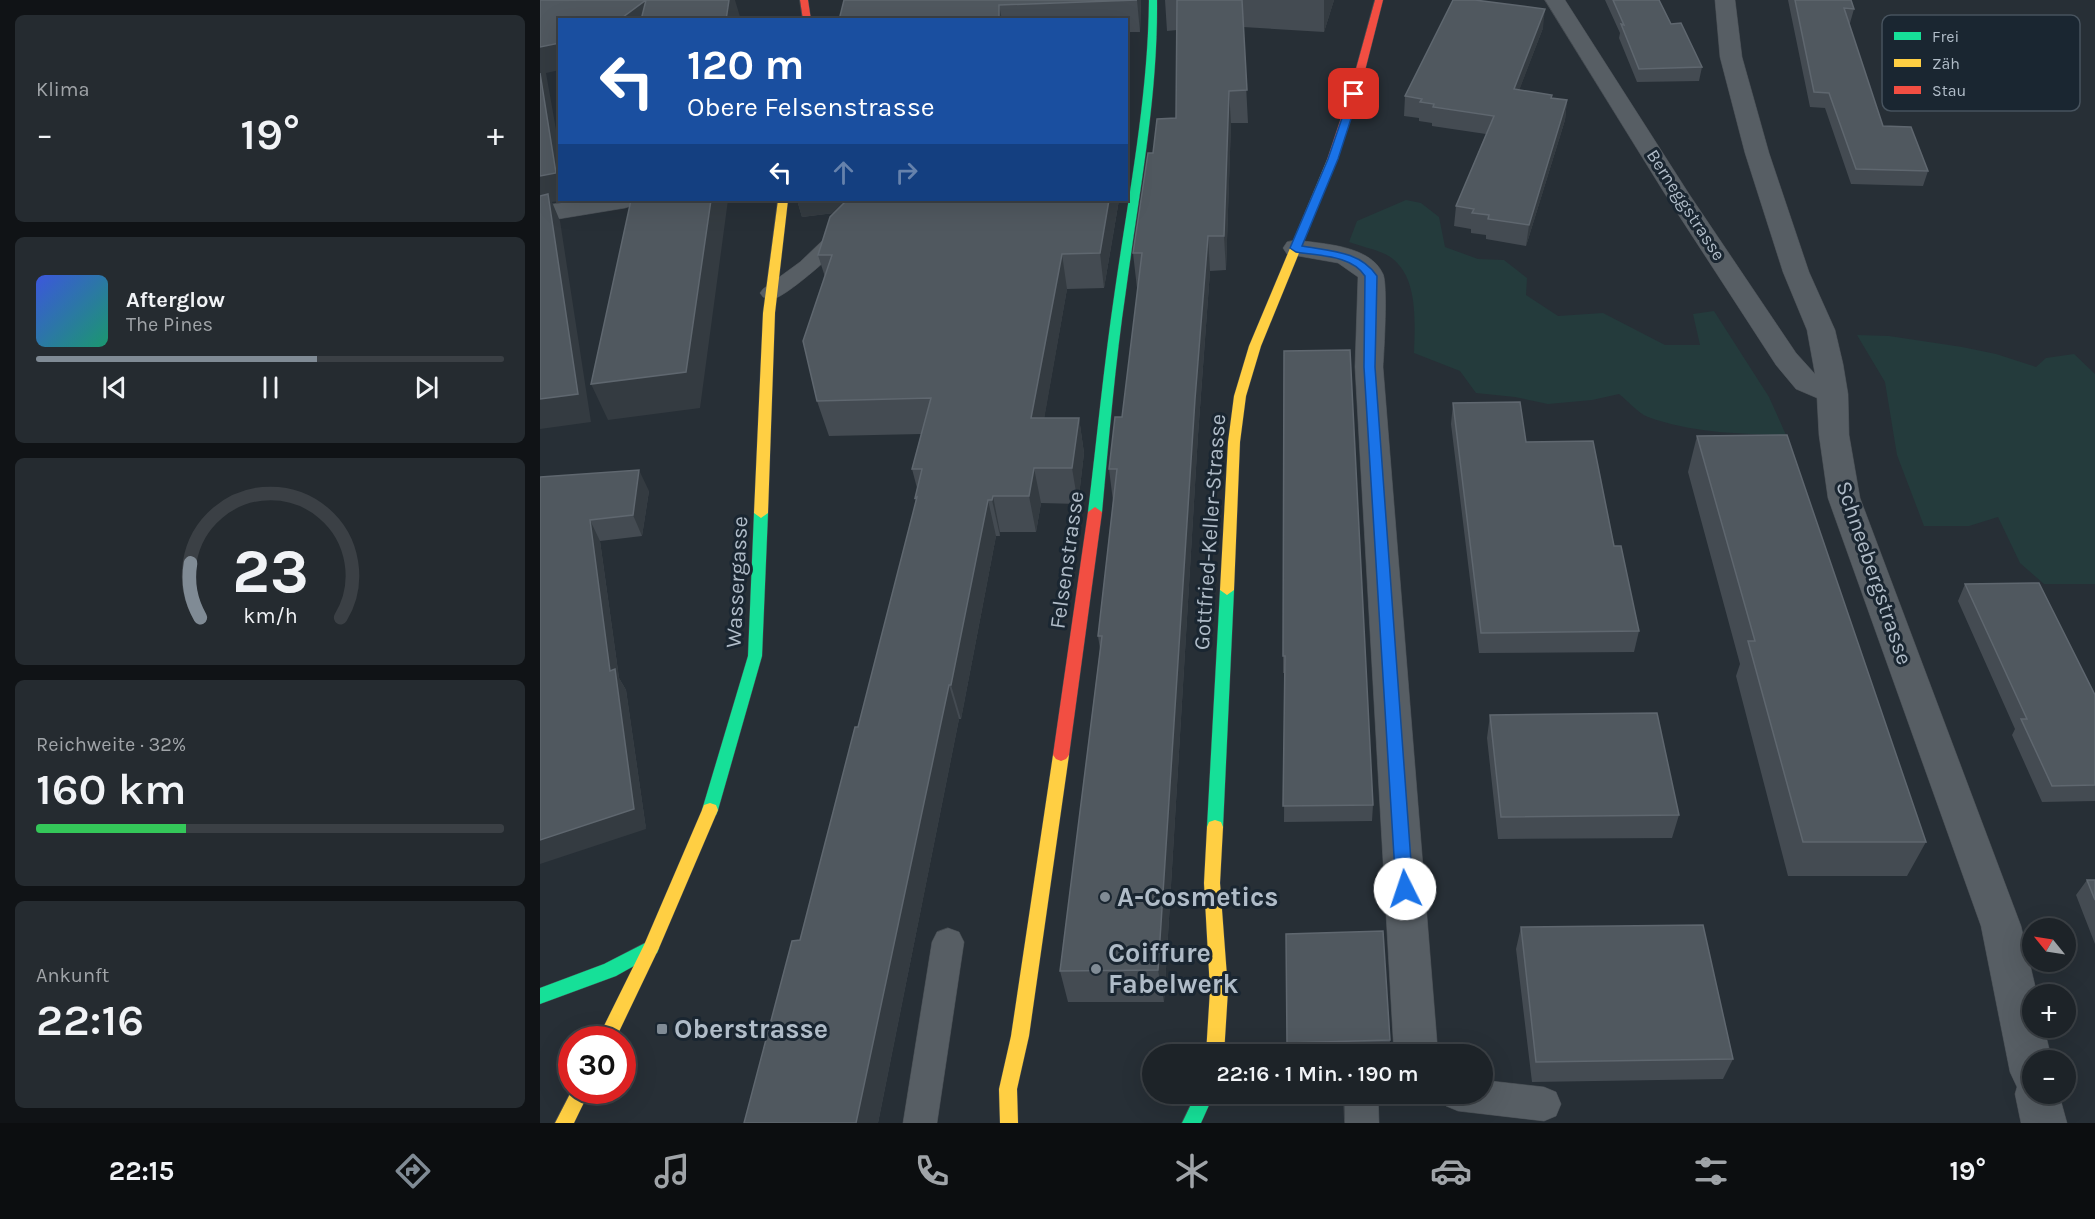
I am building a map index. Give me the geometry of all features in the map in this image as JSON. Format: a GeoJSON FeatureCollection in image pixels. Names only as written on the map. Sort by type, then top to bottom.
{"type":"FeatureCollection","features":[{"type":"Feature","properties":{"kind":"street"},"geometry":{"type":"LineString","coordinates":[[804,0],[807,18]]}},
{"type":"Feature","properties":{"kind":"street","name":"Felsenstrasse"},"geometry":{"type":"LineString","coordinates":[[1009,1123],[1008,1089],[1020,1036],[1092,537],[1120,292],[1143,140],[1154,35],[1153,0]]}},
{"type":"Feature","properties":{"kind":"street","name":"Gottfried-Keller-Strasse"},"geometry":{"type":"LineString","coordinates":[[1216,1044],[1219,937],[1212,883],[1234,442],[1240,396],[1254,346],[1333,159],[1379,0]]}},
{"type":"Feature","properties":{"kind":"street","name":"Berneggstrasse"},"geometry":{"type":"LineString","coordinates":[[1555,0],[1677,194],[1786,359],[1806,382],[1833,394]]}},
{"type":"Feature","properties":{"kind":"street","name":"Schneebergstrasse"},"geometry":{"type":"LineString","coordinates":[[1725,0],[1731,57],[1757,153],[1796,272],[1821,330],[1829,364],[1833,394],[1834,435],[1844,498],[2001,926],[2027,1050]]}},
{"type":"Feature","properties":{"kind":"street"},"geometry":{"type":"LineString","coordinates":[[540,214],[619,201]]}},
{"type":"Feature","properties":{"kind":"street","name":"Wassergasse"},"geometry":{"type":"LineString","coordinates":[[613,1026],[651,948],[709,813],[755,656],[770,293],[783,201]]}},
{"type":"Feature","properties":{"kind":"street"},"geometry":{"type":"LineString","coordinates":[[1296,248],[1357,261],[1366,268],[1371,276],[1370,367],[1415,1044]]}},
{"type":"Feature","properties":{"kind":"street"},"geometry":{"type":"LineString","coordinates":[[540,996],[610,970],[651,948]]}},
{"type":"Feature","properties":{"kind":"street"},"geometry":{"type":"LineString","coordinates":[[564,1123],[573,1104]]}},
{"type":"Feature","properties":{"kind":"street"},"geometry":{"type":"LineString","coordinates":[[1191,1123],[1200,1104]]}},
{"type":"Feature","properties":{"kind":"street"},"geometry":{"type":"LineString","coordinates":[[2039,1104],[2044,1123]]}},
{"type":"Feature","properties":{"kind":"lane"},"geometry":{"type":"LineString","coordinates":[[770,293],[807,266],[875,201]]}},
{"type":"Feature","properties":{"kind":"lane"},"geometry":{"type":"LineString","coordinates":[[920,1123],[948,942]]}},
{"type":"Feature","properties":{"kind":"lane"},"geometry":{"type":"LineString","coordinates":[[1493,1098],[1544,1104]]}},
{"type":"Feature","properties":{"kind":"lane"},"geometry":{"type":"LineString","coordinates":[[1361,1104],[1362,1123]]}},
{"type":"Feature","properties":{"kind":"green space"},"geometry":{"type":"Polygon","coordinates":[[[1406,200],[1421,203],[1439,217],[1445,247],[1478,259],[1504,260],[1527,278],[1526,295],[1558,316],[1603,313],[1665,345],[1700,345],[1693,314],[1714,311],[1769,397],[1786,435],[1716,432],[1665,422],[1644,415],[1619,394],[1592,400],[1548,404],[1515,397],[1476,393],[1460,371],[1414,353],[1413,298],[1404,272],[1396,262],[1385,254],[1349,242],[1357,221],[1406,200]]]}},
{"type":"Feature","properties":{"kind":"green space"},"geometry":{"type":"Polygon","coordinates":[[[1857,335],[1889,336],[1962,347],[1996,354],[2036,367],[2046,358],[2074,354],[2095,374],[2095,584],[2044,584],[2020,563],[1998,517],[1969,526],[1924,526],[1897,455],[1885,382],[1857,335]]]}},
{"type":"Feature","properties":{"kind":"building"},"geometry":{"type":"Polygon","coordinates":[[[540,0],[646,0],[622,18],[558,18],[558,43],[540,47],[540,0]]]}},
{"type":"Feature","properties":{"kind":"building"},"geometry":{"type":"Polygon","coordinates":[[[646,0],[729,0],[726,18],[642,18],[646,0]]]}},
{"type":"Feature","properties":{"kind":"building"},"geometry":{"type":"Polygon","coordinates":[[[844,0],[1137,0],[999,5],[999,18],[840,18],[844,0]]]}},
{"type":"Feature","properties":{"kind":"building"},"geometry":{"type":"Polygon","coordinates":[[[1177,0],[1242,0],[1247,90],[1229,91],[1224,236],[1208,236],[1195,399],[1158,970],[1060,971],[1102,636],[1098,636],[1117,469],[1109,469],[1115,417],[1122,417],[1142,253],[1133,253],[1148,153],[1153,153],[1157,119],[1176,118],[1177,0]]]}},
{"type":"Feature","properties":{"kind":"building"},"geometry":{"type":"Polygon","coordinates":[[[1453,0],[1475,0],[1545,9],[1514,89],[1552,95],[1551,98],[1567,100],[1529,225],[1488,219],[1489,215],[1472,213],[1474,209],[1456,206],[1494,116],[1433,107],[1434,104],[1420,102],[1422,99],[1405,96],[1453,0]]]}},
{"type":"Feature","properties":{"kind":"building"},"geometry":{"type":"Polygon","coordinates":[[[1613,0],[1659,0],[1671,24],[1681,23],[1702,67],[1639,69],[1613,0]]]}},
{"type":"Feature","properties":{"kind":"building"},"geometry":{"type":"Polygon","coordinates":[[[1795,0],[1851,0],[1854,9],[1844,8],[1883,126],[1911,127],[1928,171],[1856,169],[1829,93],[1814,92],[1795,0]]]}},
{"type":"Feature","properties":{"kind":"building"},"geometry":{"type":"Polygon","coordinates":[[[540,73],[556,173],[540,176],[540,73]]]}},
{"type":"Feature","properties":{"kind":"building"},"geometry":{"type":"Polygon","coordinates":[[[548,194],[578,394],[540,399],[540,196],[548,194]]]}},
{"type":"Feature","properties":{"kind":"building"},"geometry":{"type":"Polygon","coordinates":[[[631,201],[711,201],[686,372],[591,384],[631,201]]]}},
{"type":"Feature","properties":{"kind":"building"},"geometry":{"type":"Polygon","coordinates":[[[846,201],[1109,201],[1100,253],[1062,254],[1031,418],[1079,418],[1072,468],[1034,468],[1029,496],[993,496],[992,500],[988,500],[951,685],[949,685],[856,1123],[744,1123],[792,941],[800,940],[855,727],[858,727],[917,497],[915,498],[922,469],[912,469],[931,398],[817,401],[803,341],[832,255],[818,255],[830,217],[846,201]]]}},
{"type":"Feature","properties":{"kind":"building"},"geometry":{"type":"Polygon","coordinates":[[[1350,350],[1373,805],[1283,806],[1284,351],[1350,350]]]}},
{"type":"Feature","properties":{"kind":"building"},"geometry":{"type":"Polygon","coordinates":[[[1520,402],[1526,442],[1593,441],[1614,546],[1621,546],[1639,631],[1481,633],[1453,403],[1520,402]]]}},
{"type":"Feature","properties":{"kind":"building"},"geometry":{"type":"Polygon","coordinates":[[[1787,435],[1926,842],[1803,842],[1748,641],[1755,641],[1697,436],[1787,435]]]}},
{"type":"Feature","properties":{"kind":"building"},"geometry":{"type":"Polygon","coordinates":[[[639,470],[633,515],[590,520],[610,671],[615,669],[634,809],[540,840],[540,477],[639,470]]]}},
{"type":"Feature","properties":{"kind":"building"},"geometry":{"type":"Polygon","coordinates":[[[2039,583],[2095,695],[2095,785],[2052,786],[2021,719],[2027,719],[1965,584],[2039,583]]]}},
{"type":"Feature","properties":{"kind":"building"},"geometry":{"type":"Polygon","coordinates":[[[1657,713],[1679,815],[1501,817],[1490,715],[1657,713]]]}},
{"type":"Feature","properties":{"kind":"building"},"geometry":{"type":"Polygon","coordinates":[[[2087,880],[2095,880],[2095,900],[2087,880]]]}},
{"type":"Feature","properties":{"kind":"building"},"geometry":{"type":"Polygon","coordinates":[[[1703,925],[1733,1059],[1536,1062],[1521,927],[1703,925]]]}},
{"type":"Feature","properties":{"kind":"building"},"geometry":{"type":"Polygon","coordinates":[[[1383,931],[1390,1040],[1287,1043],[1286,934],[1383,931]]]}},
{"type":"Feature","properties":{"kind":"traffic: fast"},"geometry":{"type":"LineString","coordinates":[[1095,512],[1116,317],[1148,109],[1153,0]]}},
{"type":"Feature","properties":{"kind":"traffic: fast"},"geometry":{"type":"LineString","coordinates":[[710,810],[755,656],[761,513]]}},
{"type":"Feature","properties":{"kind":"traffic: fast"},"geometry":{"type":"LineString","coordinates":[[1215,827],[1227,590]]}},
{"type":"Feature","properties":{"kind":"traffic: fast"},"geometry":{"type":"LineString","coordinates":[[540,996],[610,970],[651,948]]}},
{"type":"Feature","properties":{"kind":"traffic: fast"},"geometry":{"type":"LineString","coordinates":[[1191,1123],[1200,1104]]}},
{"type":"Feature","properties":{"kind":"traffic: slow"},"geometry":{"type":"LineString","coordinates":[[1227,590],[1234,442],[1240,396],[1255,346],[1332,160]]}},
{"type":"Feature","properties":{"kind":"traffic: slow"},"geometry":{"type":"LineString","coordinates":[[761,513],[769,313],[783,201]]}},
{"type":"Feature","properties":{"kind":"traffic: slow"},"geometry":{"type":"LineString","coordinates":[[1009,1123],[1008,1089],[1020,1036],[1061,755]]}},
{"type":"Feature","properties":{"kind":"traffic: slow"},"geometry":{"type":"LineString","coordinates":[[613,1026],[651,948],[710,810]]}},
{"type":"Feature","properties":{"kind":"traffic: slow"},"geometry":{"type":"LineString","coordinates":[[1215,827],[1212,883],[1219,990],[1216,1044]]}},
{"type":"Feature","properties":{"kind":"traffic: slow"},"geometry":{"type":"LineString","coordinates":[[564,1123],[574,1104]]}},
{"type":"Feature","properties":{"kind":"traffic: jam"},"geometry":{"type":"LineString","coordinates":[[804,0],[807,18]]}},
{"type":"Feature","properties":{"kind":"traffic: jam"},"geometry":{"type":"LineString","coordinates":[[1332,160],[1354,94],[1379,0]]}},
{"type":"Feature","properties":{"kind":"traffic: jam"},"geometry":{"type":"LineString","coordinates":[[1061,755],[1095,512]]}},
{"type":"Feature","properties":{"kind":"place","name":"A-Cosmetics"},"geometry":{"type":"Point","coordinates":[1105,897]}},
{"type":"Feature","properties":{"kind":"place","name":"Coiffure Fabelwerk"},"geometry":{"type":"Point","coordinates":[1096,969]}},
{"type":"Feature","properties":{"kind":"place","name":"Oberstrasse"},"geometry":{"type":"Point","coordinates":[662,1029]}},
{"type":"Feature","properties":{"kind":"route"},"geometry":{"type":"LineString","coordinates":[[1354,94],[1333,159],[1296,248],[1357,261],[1366,268],[1371,276],[1370,367],[1405,889]]}}]}
